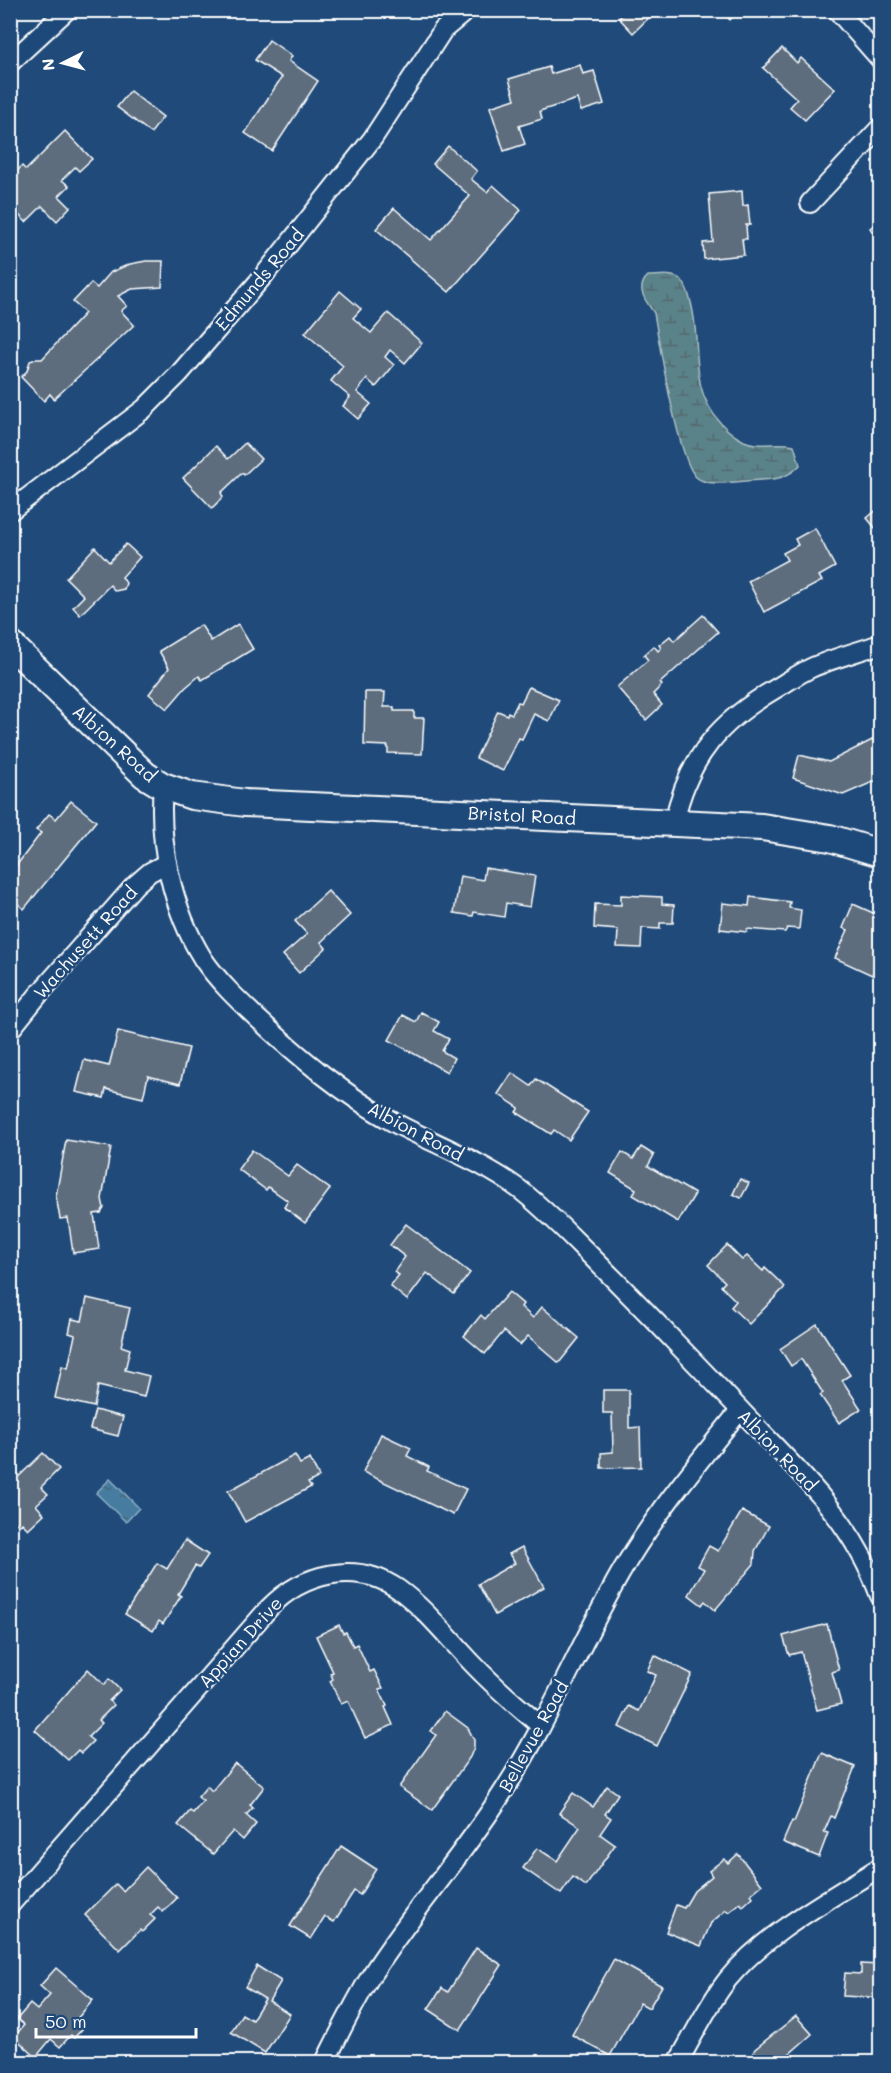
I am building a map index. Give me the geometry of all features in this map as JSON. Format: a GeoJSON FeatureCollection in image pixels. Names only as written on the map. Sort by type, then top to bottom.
{"type":"FeatureCollection","features":[{"type":"Feature","properties":{"kind":"street"},"geometry":{"type":"LineString","coordinates":[[10,63],[67,10]]}},
{"type":"Feature","properties":{"kind":"street","name":"Edmunds Road"},"geometry":{"type":"LineString","coordinates":[[10,511],[144,409],[179,374],[266,274],[373,138],[444,30],[467,10]]}},
{"type":"Feature","properties":{"kind":"street"},"geometry":{"type":"LineString","coordinates":[[837,10],[880,59]]}},
{"type":"Feature","properties":{"kind":"street"},"geometry":{"type":"LineString","coordinates":[[810,203],[880,128]]}},
{"type":"Feature","properties":{"kind":"street","name":"Albion Road"},"geometry":{"type":"LineString","coordinates":[[10,644],[126,758],[145,775],[163,786],[162,825],[167,863],[178,903],[198,950],[217,978],[301,1057],[364,1104],[395,1123],[497,1174],[529,1197],[614,1278],[811,1482],[838,1516],[866,1562],[880,1596]]}},
{"type":"Feature","properties":{"kind":"street"},"geometry":{"type":"LineString","coordinates":[[674,822],[689,774],[726,722],[760,697],[811,668],[880,644]]}},
{"type":"Feature","properties":{"kind":"street","name":"Bristol Road"},"geometry":{"type":"LineString","coordinates":[[163,786],[192,796],[230,802],[674,822],[797,831],[880,853]]}},
{"type":"Feature","properties":{"kind":"street","name":"Wachusett Road"},"geometry":{"type":"LineString","coordinates":[[10,1030],[135,885],[150,872],[167,863]]}},
{"type":"Feature","properties":{"kind":"street","name":"Bellevue Road"},"geometry":{"type":"LineString","coordinates":[[326,2062],[345,2021],[372,1975],[495,1805],[541,1726],[602,1607],[641,1540],[740,1410]]}},
{"type":"Feature","properties":{"kind":"street","name":"Appian Drive"},"geometry":{"type":"LineString","coordinates":[[10,1905],[269,1608],[291,1589],[318,1576],[363,1574],[396,1587],[485,1677],[541,1726]]}},
{"type":"Feature","properties":{"kind":"street"},"geometry":{"type":"LineString","coordinates":[[678,2062],[717,1994],[738,1969],[781,1932],[880,1867]]}},
{"type":"Feature","properties":{"kind":"green space"},"geometry":{"type":"Polygon","coordinates":[[[648,276],[673,276],[685,285],[694,318],[701,386],[708,405],[720,422],[735,436],[750,443],[794,445],[800,465],[794,470],[775,479],[727,483],[706,482],[696,477],[689,466],[676,425],[654,313],[642,290],[642,285],[648,276]]]}},
{"type":"Feature","properties":{"kind":"water"},"geometry":{"type":"Polygon","coordinates":[[[110,1479],[139,1508],[126,1522],[96,1493],[110,1479]]]}},
{"type":"Feature","properties":{"kind":"building"},"geometry":{"type":"Polygon","coordinates":[[[627,10],[657,10],[633,33],[619,18],[627,10]]]}},
{"type":"Feature","properties":{"kind":"building"},"geometry":{"type":"Polygon","coordinates":[[[721,10],[739,10],[730,20],[721,10]]]}},
{"type":"Feature","properties":{"kind":"building"},"geometry":{"type":"Polygon","coordinates":[[[269,40],[292,56],[289,61],[318,81],[272,151],[245,133],[282,77],[255,60],[269,40]]]}},
{"type":"Feature","properties":{"kind":"building"},"geometry":{"type":"Polygon","coordinates":[[[782,48],[797,63],[801,58],[835,89],[805,120],[790,107],[797,99],[763,68],[782,48]]]}},
{"type":"Feature","properties":{"kind":"building"},"geometry":{"type":"Polygon","coordinates":[[[580,65],[583,74],[594,71],[604,104],[581,111],[577,99],[540,111],[542,119],[519,126],[525,144],[504,151],[490,107],[515,99],[509,79],[549,67],[551,74],[580,65]]]}},
{"type":"Feature","properties":{"kind":"building"},"geometry":{"type":"Polygon","coordinates":[[[130,91],[163,117],[151,133],[117,107],[130,91]]]}},
{"type":"Feature","properties":{"kind":"building"},"geometry":{"type":"Polygon","coordinates":[[[65,131],[92,159],[79,171],[75,167],[62,180],[69,186],[59,196],[70,207],[57,221],[42,206],[26,222],[10,206],[10,178],[22,166],[26,170],[65,131]]]}},
{"type":"Feature","properties":{"kind":"building"},"geometry":{"type":"Polygon","coordinates":[[[448,146],[477,171],[471,179],[487,192],[493,185],[521,210],[449,292],[376,229],[394,208],[431,240],[470,196],[433,164],[448,146]]]}},
{"type":"Feature","properties":{"kind":"building"},"geometry":{"type":"Polygon","coordinates":[[[742,191],[743,206],[748,205],[750,225],[746,225],[747,239],[742,239],[744,255],[704,259],[703,243],[713,242],[709,194],[742,191]]]}},
{"type":"Feature","properties":{"kind":"building"},"geometry":{"type":"Polygon","coordinates":[[[880,221],[880,244],[870,228],[880,221]]]}},
{"type":"Feature","properties":{"kind":"building"},"geometry":{"type":"Polygon","coordinates":[[[163,261],[162,287],[132,289],[118,296],[127,306],[121,311],[134,325],[54,399],[50,394],[44,401],[21,377],[27,371],[30,361],[42,359],[85,313],[73,302],[91,283],[97,288],[111,272],[130,264],[163,261]]]}},
{"type":"Feature","properties":{"kind":"building"},"geometry":{"type":"Polygon","coordinates":[[[340,291],[361,309],[353,318],[371,333],[388,313],[422,343],[405,363],[390,350],[385,357],[394,365],[376,387],[367,379],[357,392],[371,404],[358,419],[343,406],[350,397],[331,381],[343,366],[305,333],[340,291]]]}},
{"type":"Feature","properties":{"kind":"building"},"geometry":{"type":"Polygon","coordinates":[[[245,443],[261,459],[221,493],[223,497],[212,508],[183,478],[216,446],[228,459],[245,443]]]}},
{"type":"Feature","properties":{"kind":"building"},"geometry":{"type":"Polygon","coordinates":[[[880,507],[880,534],[867,518],[880,507]]]}},
{"type":"Feature","properties":{"kind":"building"},"geometry":{"type":"Polygon","coordinates":[[[815,528],[835,567],[819,576],[822,581],[764,612],[748,581],[787,560],[783,553],[798,545],[795,539],[815,528]]]}},
{"type":"Feature","properties":{"kind":"building"},"geometry":{"type":"Polygon","coordinates":[[[126,544],[140,557],[122,577],[126,583],[124,589],[115,591],[110,585],[80,615],[73,607],[84,596],[66,578],[95,547],[109,562],[126,544]]]}},
{"type":"Feature","properties":{"kind":"building"},"geometry":{"type":"Polygon","coordinates":[[[703,615],[718,632],[660,683],[662,685],[653,694],[662,705],[646,720],[617,687],[648,660],[644,655],[654,646],[658,651],[661,648],[659,645],[670,636],[674,641],[703,615]]]}},
{"type":"Feature","properties":{"kind":"building"},"geometry":{"type":"Polygon","coordinates":[[[238,624],[253,649],[202,680],[199,676],[167,709],[149,694],[169,668],[159,651],[201,625],[211,641],[238,624]]]}},
{"type":"Feature","properties":{"kind":"building"},"geometry":{"type":"Polygon","coordinates":[[[529,687],[559,700],[549,721],[534,714],[503,771],[476,758],[498,711],[507,715],[508,712],[512,714],[529,687]]]}},
{"type":"Feature","properties":{"kind":"building"},"geometry":{"type":"Polygon","coordinates":[[[365,692],[385,692],[384,707],[394,707],[394,711],[414,711],[414,718],[424,718],[422,754],[388,753],[388,746],[364,745],[365,692]]]}},
{"type":"Feature","properties":{"kind":"building"},"geometry":{"type":"Polygon","coordinates":[[[880,736],[880,779],[843,795],[793,778],[799,755],[829,762],[880,736]]]}},
{"type":"Feature","properties":{"kind":"building"},"geometry":{"type":"Polygon","coordinates":[[[71,801],[96,821],[24,909],[10,897],[10,868],[14,864],[16,866],[41,833],[36,830],[49,814],[56,819],[71,801]]]}},
{"type":"Feature","properties":{"kind":"building"},"geometry":{"type":"Polygon","coordinates":[[[485,868],[535,876],[530,907],[506,903],[504,917],[474,912],[473,916],[454,913],[460,876],[483,880],[485,868]]]}},
{"type":"Feature","properties":{"kind":"building"},"geometry":{"type":"Polygon","coordinates":[[[328,891],[350,915],[321,942],[326,948],[299,973],[283,955],[307,934],[295,921],[328,891]]]}},
{"type":"Feature","properties":{"kind":"building"},"geometry":{"type":"Polygon","coordinates":[[[621,895],[662,897],[662,904],[674,905],[673,923],[660,923],[660,929],[642,928],[641,948],[617,947],[618,930],[594,928],[595,904],[621,905],[621,895]]]}},
{"type":"Feature","properties":{"kind":"building"},"geometry":{"type":"Polygon","coordinates":[[[750,897],[790,902],[789,908],[801,910],[799,929],[787,928],[785,932],[747,929],[747,932],[720,929],[723,903],[749,906],[750,897]]]}},
{"type":"Feature","properties":{"kind":"building"},"geometry":{"type":"Polygon","coordinates":[[[853,904],[880,916],[880,956],[872,975],[835,958],[848,930],[843,928],[853,904]]]}},
{"type":"Feature","properties":{"kind":"building"},"geometry":{"type":"Polygon","coordinates":[[[421,1012],[439,1022],[434,1031],[449,1039],[442,1051],[454,1058],[447,1072],[389,1040],[403,1015],[416,1022],[421,1012]]]}},
{"type":"Feature","properties":{"kind":"building"},"geometry":{"type":"Polygon","coordinates":[[[118,1031],[189,1048],[180,1084],[148,1076],[143,1098],[106,1089],[104,1098],[76,1092],[84,1060],[109,1066],[118,1031]]]}},
{"type":"Feature","properties":{"kind":"building"},"geometry":{"type":"Polygon","coordinates":[[[512,1073],[531,1086],[536,1079],[588,1112],[569,1140],[554,1130],[551,1134],[516,1112],[519,1108],[498,1094],[512,1073]]]}},
{"type":"Feature","properties":{"kind":"building"},"geometry":{"type":"Polygon","coordinates":[[[66,1140],[111,1147],[102,1199],[104,1208],[101,1213],[94,1214],[99,1249],[73,1253],[68,1218],[60,1219],[56,1196],[66,1140]]]}},
{"type":"Feature","properties":{"kind":"building"},"geometry":{"type":"Polygon","coordinates":[[[641,1147],[654,1155],[648,1166],[695,1194],[678,1222],[633,1195],[636,1189],[610,1173],[622,1152],[633,1159],[641,1147]]]}},
{"type":"Feature","properties":{"kind":"building"},"geometry":{"type":"Polygon","coordinates":[[[252,1150],[288,1176],[297,1165],[330,1189],[305,1223],[284,1207],[288,1201],[268,1187],[266,1190],[238,1169],[252,1150]]]}},
{"type":"Feature","properties":{"kind":"building"},"geometry":{"type":"Polygon","coordinates":[[[740,1179],[749,1183],[741,1198],[733,1194],[740,1179]]]}},
{"type":"Feature","properties":{"kind":"building"},"geometry":{"type":"Polygon","coordinates":[[[406,1224],[470,1273],[454,1294],[427,1273],[407,1300],[390,1286],[399,1275],[394,1272],[405,1257],[390,1245],[406,1224]]]}},
{"type":"Feature","properties":{"kind":"building"},"geometry":{"type":"Polygon","coordinates":[[[727,1245],[742,1260],[747,1256],[763,1271],[765,1268],[785,1287],[749,1324],[731,1307],[736,1301],[721,1286],[725,1282],[708,1265],[727,1245]]]}},
{"type":"Feature","properties":{"kind":"building"},"geometry":{"type":"Polygon","coordinates":[[[509,1292],[523,1304],[521,1307],[533,1318],[542,1307],[579,1338],[559,1363],[528,1336],[520,1345],[504,1331],[485,1354],[464,1336],[481,1315],[485,1319],[509,1292]]]}},
{"type":"Feature","properties":{"kind":"building"},"geometry":{"type":"Polygon","coordinates":[[[87,1298],[130,1308],[121,1346],[130,1349],[125,1370],[149,1376],[144,1397],[98,1386],[94,1407],[55,1398],[62,1366],[68,1368],[75,1335],[69,1333],[72,1319],[82,1321],[87,1298]]]}},
{"type":"Feature","properties":{"kind":"building"},"geometry":{"type":"Polygon","coordinates":[[[817,1324],[850,1375],[842,1380],[861,1409],[839,1423],[820,1395],[823,1393],[801,1359],[791,1366],[780,1349],[817,1324]]]}},
{"type":"Feature","properties":{"kind":"building"},"geometry":{"type":"Polygon","coordinates":[[[603,1390],[629,1390],[629,1428],[640,1427],[641,1467],[601,1468],[601,1453],[613,1452],[612,1413],[603,1413],[603,1390]]]}},
{"type":"Feature","properties":{"kind":"building"},"geometry":{"type":"Polygon","coordinates":[[[95,1410],[123,1417],[118,1436],[90,1429],[95,1410]]]}},
{"type":"Feature","properties":{"kind":"building"},"geometry":{"type":"Polygon","coordinates":[[[381,1434],[411,1448],[407,1456],[429,1467],[427,1471],[466,1489],[453,1515],[363,1472],[381,1434]]]}},
{"type":"Feature","properties":{"kind":"building"},"geometry":{"type":"Polygon","coordinates":[[[43,1453],[59,1469],[41,1487],[48,1494],[36,1505],[44,1514],[28,1529],[22,1523],[19,1526],[13,1519],[10,1522],[10,1485],[43,1453]]]}},
{"type":"Feature","properties":{"kind":"building"},"geometry":{"type":"Polygon","coordinates":[[[295,1455],[300,1464],[310,1459],[319,1477],[308,1483],[311,1487],[245,1522],[228,1491],[295,1455]]]}},
{"type":"Feature","properties":{"kind":"building"},"geometry":{"type":"Polygon","coordinates":[[[742,1511],[769,1526],[755,1551],[754,1564],[715,1610],[705,1601],[702,1605],[689,1595],[704,1569],[698,1566],[709,1546],[718,1551],[742,1511]]]}},
{"type":"Feature","properties":{"kind":"building"},"geometry":{"type":"Polygon","coordinates":[[[185,1540],[208,1555],[199,1568],[195,1566],[178,1594],[181,1596],[163,1624],[159,1621],[153,1631],[125,1614],[157,1563],[167,1569],[185,1540]]]}},
{"type":"Feature","properties":{"kind":"building"},"geometry":{"type":"Polygon","coordinates":[[[522,1547],[544,1587],[495,1615],[478,1584],[515,1563],[509,1554],[522,1547]]]}},
{"type":"Feature","properties":{"kind":"building"},"geometry":{"type":"Polygon","coordinates":[[[827,1624],[839,1670],[832,1672],[841,1704],[817,1710],[801,1652],[789,1655],[783,1636],[827,1624]]]}},
{"type":"Feature","properties":{"kind":"building"},"geometry":{"type":"Polygon","coordinates":[[[339,1625],[343,1633],[346,1632],[353,1646],[357,1644],[370,1672],[374,1670],[383,1688],[379,1689],[393,1725],[365,1738],[348,1701],[341,1704],[330,1681],[333,1679],[330,1673],[333,1672],[316,1636],[339,1625]]]}},
{"type":"Feature","properties":{"kind":"building"},"geometry":{"type":"Polygon","coordinates":[[[654,1655],[692,1674],[657,1746],[619,1727],[629,1706],[639,1711],[656,1675],[647,1671],[654,1655]]]}},
{"type":"Feature","properties":{"kind":"building"},"geometry":{"type":"Polygon","coordinates":[[[88,1669],[104,1685],[109,1679],[120,1690],[109,1701],[114,1705],[99,1720],[102,1723],[88,1737],[93,1741],[81,1753],[78,1750],[68,1760],[35,1730],[88,1669]]]}},
{"type":"Feature","properties":{"kind":"building"},"geometry":{"type":"Polygon","coordinates":[[[445,1711],[468,1728],[474,1740],[474,1747],[470,1757],[432,1810],[399,1787],[436,1735],[431,1731],[445,1711]]]}},
{"type":"Feature","properties":{"kind":"building"},"geometry":{"type":"Polygon","coordinates":[[[822,1753],[855,1767],[834,1818],[831,1816],[824,1832],[828,1833],[819,1857],[783,1842],[792,1821],[794,1822],[822,1753]]]}},
{"type":"Feature","properties":{"kind":"building"},"geometry":{"type":"Polygon","coordinates":[[[235,1763],[264,1787],[250,1805],[253,1808],[246,1815],[256,1824],[243,1840],[233,1831],[213,1854],[178,1825],[203,1801],[198,1797],[207,1786],[212,1791],[235,1763]]]}},
{"type":"Feature","properties":{"kind":"building"},"geometry":{"type":"Polygon","coordinates":[[[607,1786],[618,1794],[605,1814],[611,1818],[600,1834],[615,1845],[586,1886],[573,1877],[561,1894],[523,1868],[537,1848],[557,1861],[580,1827],[559,1813],[573,1793],[593,1807],[607,1786]]]}},
{"type":"Feature","properties":{"kind":"building"},"geometry":{"type":"Polygon","coordinates":[[[341,1846],[376,1869],[360,1895],[354,1891],[334,1922],[325,1917],[311,1939],[290,1926],[341,1846]]]}},
{"type":"Feature","properties":{"kind":"building"},"geometry":{"type":"Polygon","coordinates":[[[738,1854],[762,1885],[751,1894],[753,1897],[743,1906],[740,1903],[729,1912],[726,1910],[711,1923],[701,1946],[666,1932],[676,1905],[684,1908],[694,1891],[712,1876],[709,1871],[724,1859],[728,1863],[738,1854]]]}},
{"type":"Feature","properties":{"kind":"building"},"geometry":{"type":"Polygon","coordinates":[[[146,1867],[177,1898],[163,1912],[158,1907],[150,1915],[155,1919],[120,1950],[85,1915],[116,1884],[123,1891],[146,1867]]]}},
{"type":"Feature","properties":{"kind":"building"},"geometry":{"type":"Polygon","coordinates":[[[476,1948],[502,1965],[460,2030],[428,2009],[442,1988],[448,1992],[476,1948]]]}},
{"type":"Feature","properties":{"kind":"building"},"geometry":{"type":"Polygon","coordinates":[[[614,1959],[662,1986],[649,2008],[640,2003],[610,2056],[572,2035],[614,1959]]]}},
{"type":"Feature","properties":{"kind":"building"},"geometry":{"type":"Polygon","coordinates":[[[861,1964],[880,1965],[880,1998],[843,1996],[845,1973],[861,1974],[861,1964]]]}},
{"type":"Feature","properties":{"kind":"building"},"geometry":{"type":"Polygon","coordinates":[[[257,1966],[281,1981],[269,2001],[290,2014],[265,2053],[231,2032],[242,2014],[252,2020],[265,1999],[245,1987],[257,1966]]]}},
{"type":"Feature","properties":{"kind":"building"},"geometry":{"type":"Polygon","coordinates":[[[56,1968],[93,2000],[76,2020],[84,2027],[74,2038],[71,2035],[60,2047],[51,2039],[36,2057],[14,2037],[24,2025],[17,2019],[30,2004],[37,2010],[50,1995],[40,1986],[56,1968]]]}},
{"type":"Feature","properties":{"kind":"building"},"geometry":{"type":"Polygon","coordinates":[[[796,2016],[812,2034],[780,2062],[748,2062],[755,2049],[796,2016]]]}}]}
